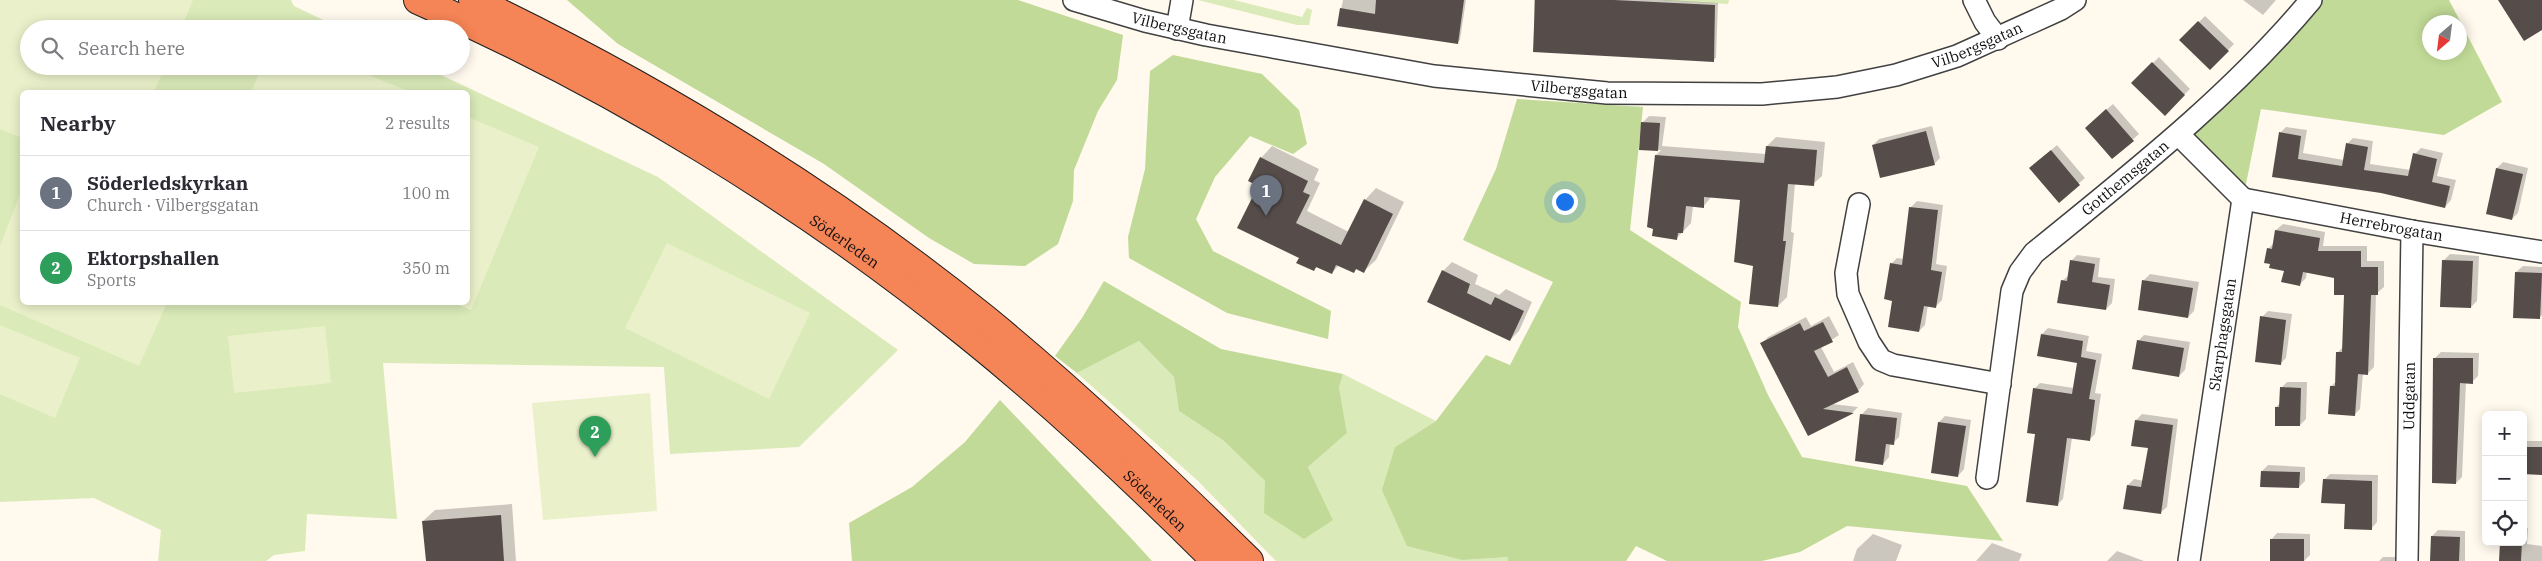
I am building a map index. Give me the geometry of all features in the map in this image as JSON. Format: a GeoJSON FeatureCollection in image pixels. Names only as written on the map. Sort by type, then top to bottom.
{"type":"FeatureCollection","features":[{"type":"Feature","properties":{"kind":"highway","name":"Söderleden"},"geometry":{"type":"LineString","coordinates":[[418,0],[460,20]]}},
{"type":"Feature","properties":{"kind":"highway","name":"Söderleden"},"geometry":{"type":"LineString","coordinates":[[473,0],[544,34],[689,113],[774,166],[910,261],[985,320],[1055,380],[1193,506],[1249,561]]}},
{"type":"Feature","properties":{"kind":"highway","name":"Söderleden"},"geometry":{"type":"LineString","coordinates":[[470,25],[535,56],[678,134],[766,187],[869,258],[969,335],[1042,398],[1216,561]]}},
{"type":"Feature","properties":{"kind":"street","name":"Vilbergsgatan"},"geometry":{"type":"LineString","coordinates":[[1074,0],[1178,29],[1434,76],[1607,93],[1762,94],[1837,87],[1896,75],[1954,57],[1998,39],[2075,0]]}},
{"type":"Feature","properties":{"kind":"street"},"geometry":{"type":"LineString","coordinates":[[1178,29],[1182,0]]}},
{"type":"Feature","properties":{"kind":"street"},"geometry":{"type":"LineString","coordinates":[[1974,0],[1985,22],[1998,39]]}},
{"type":"Feature","properties":{"kind":"street","name":"Gotthemsgatan"},"geometry":{"type":"LineString","coordinates":[[1987,478],[2012,291],[2020,272],[2034,253],[2179,135],[2265,51],[2311,0]]}},
{"type":"Feature","properties":{"kind":"street"},"geometry":{"type":"LineString","coordinates":[[2179,135],[2243,199]]}},
{"type":"Feature","properties":{"kind":"street","name":"Herrebrogatan"},"geometry":{"type":"LineString","coordinates":[[2243,199],[2412,231],[2542,252]]}},
{"type":"Feature","properties":{"kind":"street","name":"Skarphagsgatan"},"geometry":{"type":"LineString","coordinates":[[2189,561],[2243,199]]}},
{"type":"Feature","properties":{"kind":"street"},"geometry":{"type":"LineString","coordinates":[[1858,204],[1846,273],[1848,294],[1869,342],[1881,360],[1893,365],[2000,384]]}},
{"type":"Feature","properties":{"kind":"street","name":"Uddgatan"},"geometry":{"type":"LineString","coordinates":[[2407,561],[2412,231]]}},
{"type":"Feature","properties":{"kind":"green space"},"geometry":{"type":"Polygon","coordinates":[[[0,0],[291,0],[294,6],[323,20],[20,20],[20,75],[441,75],[658,177],[898,350],[799,447],[670,454],[664,367],[383,363],[397,519],[307,514],[305,551],[274,555],[266,561],[158,561],[161,530],[94,498],[0,502],[0,0]]]}},
{"type":"Feature","properties":{"kind":"green space"},"geometry":{"type":"Polygon","coordinates":[[[0,0],[193,0],[185,20],[20,20],[20,75],[161,75],[155,90],[20,90],[20,137],[0,129],[0,0]]]}},
{"type":"Feature","properties":{"kind":"green space"},"geometry":{"type":"Polygon","coordinates":[[[567,0],[1018,0],[1123,35],[1117,80],[1098,111],[1074,170],[1073,201],[1058,244],[1025,266],[974,264],[929,238],[824,164],[618,44],[567,0]]]}},
{"type":"Feature","properties":{"kind":"green space"},"geometry":{"type":"Polygon","coordinates":[[[1198,0],[1234,0],[1302,17],[1307,8],[1312,10],[1309,25],[1297,25],[1198,0]]]}},
{"type":"Feature","properties":{"kind":"green space"},"geometry":{"type":"Polygon","coordinates":[[[1658,0],[1729,0],[1728,4],[1658,0]]]}},
{"type":"Feature","properties":{"kind":"green space"},"geometry":{"type":"Polygon","coordinates":[[[2311,0],[2449,0],[2457,15],[2422,15],[2422,60],[2467,60],[2467,35],[2502,102],[2444,135],[2261,109],[2243,199],[2179,135],[2311,0]]]}},
{"type":"Feature","properties":{"kind":"green space"},"geometry":{"type":"Polygon","coordinates":[[[1173,55],[1262,74],[1299,110],[1307,144],[1293,154],[1250,136],[1215,177],[1196,219],[1213,251],[1331,311],[1328,339],[1227,313],[1129,258],[1128,237],[1145,169],[1150,71],[1173,55]]]}},
{"type":"Feature","properties":{"kind":"green space"},"geometry":{"type":"Polygon","coordinates":[[[258,75],[369,75],[405,90],[252,90],[258,75]]]}},
{"type":"Feature","properties":{"kind":"green space"},"geometry":{"type":"Polygon","coordinates":[[[1517,99],[1643,107],[1630,230],[1741,302],[1738,327],[1768,395],[1802,457],[1967,486],[2003,541],[1847,526],[1800,552],[1762,561],[1667,561],[1636,546],[1626,561],[1508,561],[1508,557],[1463,560],[1407,546],[1382,490],[1395,447],[1436,421],[1486,355],[1510,365],[1553,282],[1463,240],[1496,169],[1517,99]]]}},
{"type":"Feature","properties":{"kind":"green space"},"geometry":{"type":"Polygon","coordinates":[[[470,118],[539,147],[471,310],[458,305],[470,305],[470,118]]]}},
{"type":"Feature","properties":{"kind":"green space"},"geometry":{"type":"Polygon","coordinates":[[[20,195],[20,305],[166,305],[139,366],[0,305],[0,246],[20,195]]]}},
{"type":"Feature","properties":{"kind":"green space"},"geometry":{"type":"Polygon","coordinates":[[[667,243],[810,313],[769,399],[625,328],[667,243]]]}},
{"type":"Feature","properties":{"kind":"green space"},"geometry":{"type":"Polygon","coordinates":[[[1104,281],[1221,349],[1343,374],[1339,387],[1347,433],[1308,467],[1333,520],[1304,539],[1264,513],[1265,481],[1224,441],[1179,411],[1174,377],[1139,341],[1077,373],[1055,356],[1082,318],[1104,281]]]}},
{"type":"Feature","properties":{"kind":"green space"},"geometry":{"type":"Polygon","coordinates":[[[0,325],[80,358],[55,418],[0,394],[0,325]]]}},
{"type":"Feature","properties":{"kind":"green space"},"geometry":{"type":"Polygon","coordinates":[[[325,326],[331,383],[234,393],[228,336],[325,326]]]}},
{"type":"Feature","properties":{"kind":"green space"},"geometry":{"type":"Polygon","coordinates":[[[1139,341],[1174,377],[1179,411],[1224,441],[1265,481],[1333,520],[1308,467],[1347,433],[1339,387],[1343,374],[1436,421],[1395,447],[1463,560],[1508,557],[1508,561],[1276,561],[1198,481],[1077,373],[1139,341]]]}},
{"type":"Feature","properties":{"kind":"green space"},"geometry":{"type":"Polygon","coordinates":[[[650,393],[657,511],[543,520],[532,403],[650,393]]]}},
{"type":"Feature","properties":{"kind":"green space"},"geometry":{"type":"Polygon","coordinates":[[[1000,400],[1152,561],[852,561],[849,523],[912,487],[965,442],[1000,400]]]}},
{"type":"Feature","properties":{"kind":"building"},"geometry":{"type":"Polygon","coordinates":[[[1376,0],[1464,0],[1458,44],[1337,26],[1340,8],[1375,14],[1376,0]]]}},
{"type":"Feature","properties":{"kind":"building"},"geometry":{"type":"Polygon","coordinates":[[[1535,0],[1614,0],[1715,5],[1714,62],[1533,52],[1535,0]]]}},
{"type":"Feature","properties":{"kind":"building"},"geometry":{"type":"Polygon","coordinates":[[[2498,0],[2542,0],[2542,30],[2524,41],[2498,0]]]}},
{"type":"Feature","properties":{"kind":"building"},"geometry":{"type":"Polygon","coordinates":[[[2198,21],[2229,51],[2210,70],[2179,40],[2198,21]]]}},
{"type":"Feature","properties":{"kind":"building"},"geometry":{"type":"Polygon","coordinates":[[[2152,62],[2185,95],[2165,116],[2131,83],[2152,62]]]}},
{"type":"Feature","properties":{"kind":"building"},"geometry":{"type":"Polygon","coordinates":[[[2106,109],[2134,141],[2112,159],[2085,128],[2106,109]]]}},
{"type":"Feature","properties":{"kind":"building"},"geometry":{"type":"Polygon","coordinates":[[[1641,122],[1660,123],[1658,151],[1639,150],[1641,122]]]}},
{"type":"Feature","properties":{"kind":"building"},"geometry":{"type":"Polygon","coordinates":[[[1926,131],[1935,165],[1880,178],[1872,145],[1926,131]]]}},
{"type":"Feature","properties":{"kind":"building"},"geometry":{"type":"Polygon","coordinates":[[[2279,132],[2301,136],[2298,159],[2342,166],[2346,143],[2368,147],[2364,170],[2408,176],[2413,153],[2437,159],[2432,182],[2450,186],[2445,208],[2381,193],[2272,177],[2279,132]]]}},
{"type":"Feature","properties":{"kind":"building"},"geometry":{"type":"Polygon","coordinates":[[[1766,146],[1817,150],[1814,186],[1788,184],[1783,241],[1786,241],[1778,307],[1749,304],[1753,266],[1734,262],[1740,200],[1704,197],[1704,208],[1686,206],[1683,233],[1678,233],[1677,240],[1652,236],[1653,229],[1647,227],[1655,155],[1764,163],[1766,146]]]}},
{"type":"Feature","properties":{"kind":"building"},"geometry":{"type":"Polygon","coordinates":[[[2051,150],[2080,185],[2059,203],[2029,168],[2051,150]]]}},
{"type":"Feature","properties":{"kind":"building"},"geometry":{"type":"Polygon","coordinates":[[[1260,157],[1308,181],[1303,192],[1310,195],[1296,223],[1341,245],[1364,199],[1393,214],[1364,273],[1356,269],[1354,273],[1336,265],[1332,274],[1316,267],[1314,271],[1296,263],[1299,258],[1237,228],[1258,186],[1248,181],[1260,157]]]}},
{"type":"Feature","properties":{"kind":"building"},"geometry":{"type":"Polygon","coordinates":[[[2496,168],[2523,174],[2512,220],[2486,214],[2496,168]]]}},
{"type":"Feature","properties":{"kind":"building"},"geometry":{"type":"Polygon","coordinates":[[[1909,207],[1938,210],[1931,270],[1942,272],[1936,308],[1924,306],[1919,332],[1888,327],[1892,301],[1884,299],[1890,263],[1902,265],[1909,207]]]}},
{"type":"Feature","properties":{"kind":"building"},"geometry":{"type":"Polygon","coordinates":[[[2275,230],[2320,238],[2318,251],[2361,251],[2361,267],[2378,267],[2378,295],[2371,295],[2368,375],[2358,374],[2355,416],[2328,414],[2330,386],[2335,386],[2336,352],[2342,352],[2344,295],[2334,295],[2334,278],[2303,272],[2300,286],[2281,282],[2284,271],[2269,268],[2270,264],[2264,263],[2267,248],[2272,249],[2275,230]]]}},
{"type":"Feature","properties":{"kind":"building"},"geometry":{"type":"Polygon","coordinates":[[[2070,260],[2095,264],[2092,282],[2110,285],[2106,310],[2057,303],[2061,280],[2067,281],[2070,260]]]}},
{"type":"Feature","properties":{"kind":"building"},"geometry":{"type":"Polygon","coordinates":[[[2442,260],[2473,261],[2471,308],[2440,307],[2442,260]]]}},
{"type":"Feature","properties":{"kind":"building"},"geometry":{"type":"Polygon","coordinates":[[[1442,270],[1470,284],[1467,293],[1491,305],[1495,297],[1524,311],[1510,341],[1427,302],[1442,270]]]}},
{"type":"Feature","properties":{"kind":"building"},"geometry":{"type":"Polygon","coordinates":[[[2515,272],[2542,273],[2540,319],[2513,318],[2515,272]]]}},
{"type":"Feature","properties":{"kind":"building"},"geometry":{"type":"Polygon","coordinates":[[[2142,280],[2193,288],[2188,318],[2138,310],[2142,280]]]}},
{"type":"Feature","properties":{"kind":"building"},"geometry":{"type":"Polygon","coordinates":[[[2260,316],[2286,320],[2281,365],[2255,362],[2260,316]]]}},
{"type":"Feature","properties":{"kind":"building"},"geometry":{"type":"Polygon","coordinates":[[[1823,322],[1833,342],[1814,351],[1828,377],[1847,367],[1859,392],[1823,409],[1854,413],[1808,436],[1760,343],[1800,323],[1804,331],[1823,322]]]}},
{"type":"Feature","properties":{"kind":"building"},"geometry":{"type":"Polygon","coordinates":[[[2041,334],[2083,341],[2081,357],[2096,360],[2089,399],[2095,400],[2090,441],[2067,438],[2058,506],[2026,502],[2035,434],[2027,433],[2033,388],[2072,394],[2077,363],[2037,356],[2041,334]]]}},
{"type":"Feature","properties":{"kind":"building"},"geometry":{"type":"Polygon","coordinates":[[[2137,340],[2184,348],[2179,377],[2132,369],[2137,340]]]}},
{"type":"Feature","properties":{"kind":"building"},"geometry":{"type":"Polygon","coordinates":[[[2433,358],[2473,358],[2473,384],[2460,383],[2456,484],[2432,483],[2433,358]]]}},
{"type":"Feature","properties":{"kind":"building"},"geometry":{"type":"Polygon","coordinates":[[[2280,387],[2301,388],[2300,426],[2275,426],[2275,407],[2279,407],[2280,387]]]}},
{"type":"Feature","properties":{"kind":"building"},"geometry":{"type":"Polygon","coordinates":[[[1860,414],[1897,418],[1894,445],[1886,444],[1883,465],[1855,461],[1860,414]]]}},
{"type":"Feature","properties":{"kind":"building"},"geometry":{"type":"Polygon","coordinates":[[[2135,420],[2173,425],[2161,514],[2123,509],[2127,485],[2141,487],[2148,448],[2131,446],[2135,420]]]}},
{"type":"Feature","properties":{"kind":"building"},"geometry":{"type":"Polygon","coordinates":[[[1938,422],[1966,426],[1958,477],[1931,473],[1938,422]]]}},
{"type":"Feature","properties":{"kind":"building"},"geometry":{"type":"Polygon","coordinates":[[[2527,447],[2542,447],[2542,475],[2527,474],[2527,447]]]}},
{"type":"Feature","properties":{"kind":"building"},"geometry":{"type":"Polygon","coordinates":[[[2261,471],[2300,472],[2299,488],[2260,487],[2261,471]]]}},
{"type":"Feature","properties":{"kind":"building"},"geometry":{"type":"Polygon","coordinates":[[[2323,479],[2372,481],[2372,530],[2344,529],[2345,504],[2321,503],[2323,479]]]}},
{"type":"Feature","properties":{"kind":"building"},"geometry":{"type":"Polygon","coordinates":[[[501,515],[504,561],[426,561],[422,521],[501,515]]]}},
{"type":"Feature","properties":{"kind":"building"},"geometry":{"type":"Polygon","coordinates":[[[2431,536],[2460,537],[2459,561],[2430,561],[2431,536]]]}},
{"type":"Feature","properties":{"kind":"building"},"geometry":{"type":"Polygon","coordinates":[[[2270,539],[2304,539],[2304,561],[2270,561],[2270,539]]]}},
{"type":"Feature","properties":{"kind":"building"},"geometry":{"type":"Polygon","coordinates":[[[2500,546],[2522,546],[2521,561],[2499,561],[2500,546]]]}},
{"type":"Feature","properties":{"kind":"place","name":"Söderledskyrkan"},"geometry":{"type":"Point","coordinates":[1266,216]}},
{"type":"Feature","properties":{"kind":"place","name":"Ektorpshallen"},"geometry":{"type":"Point","coordinates":[595,457]}}]}
